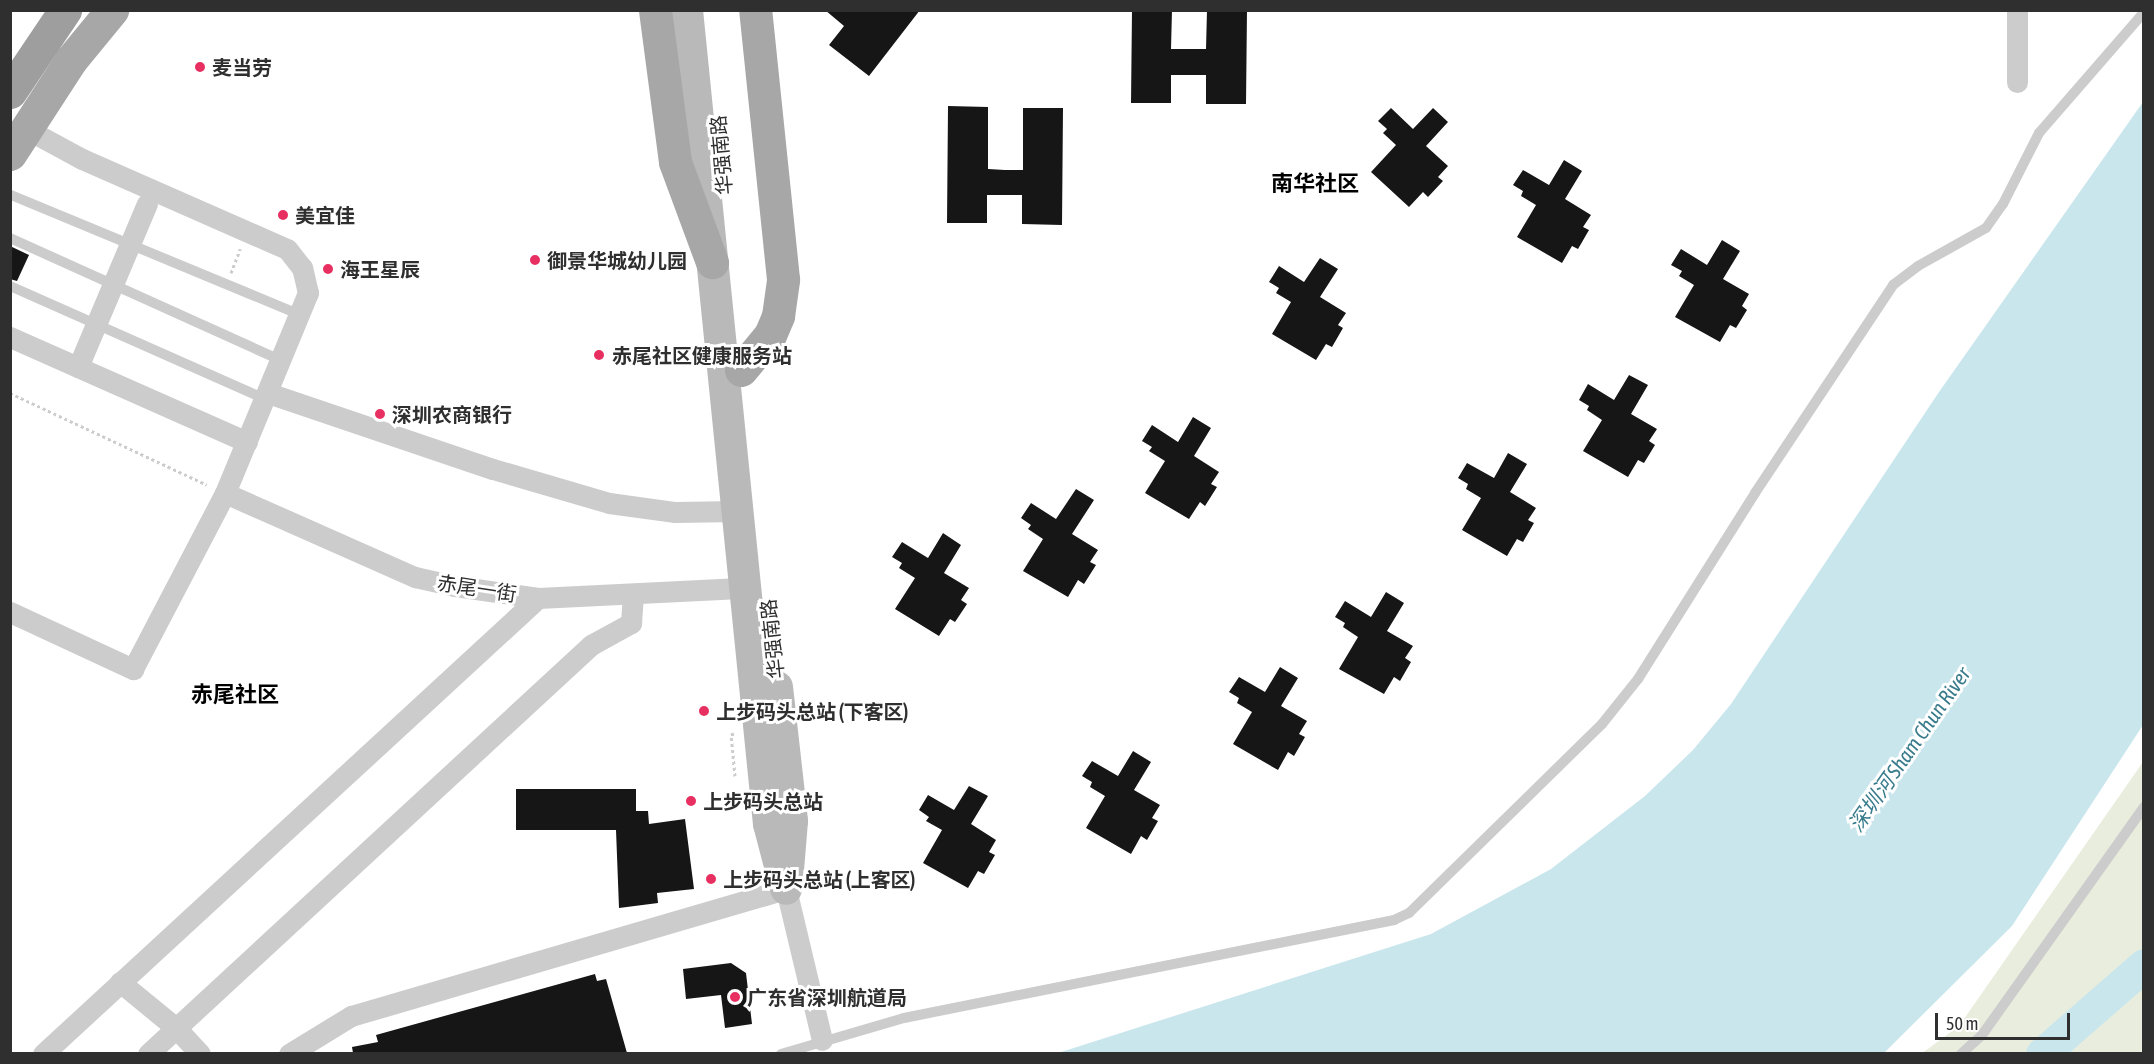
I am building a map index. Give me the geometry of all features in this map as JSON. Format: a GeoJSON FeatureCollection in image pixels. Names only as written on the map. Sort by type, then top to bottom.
{"type":"FeatureCollection","features":[{"type":"Feature","properties":{"kind":"highway"},"geometry":{"type":"LineString","coordinates":[[10,92],[64,12]]}},
{"type":"Feature","properties":{"kind":"main road"},"geometry":{"type":"LineString","coordinates":[[17,141],[71,60],[112,10]]}},
{"type":"Feature","properties":{"kind":"main road","name":"华强南路"},"geometry":{"type":"LineString","coordinates":[[687,10],[769,824],[786,888]]}},
{"type":"Feature","properties":{"kind":"main road","name":"华强南路"},"geometry":{"type":"LineString","coordinates":[[708,10],[741,370],[792,822],[786,888]]}},
{"type":"Feature","properties":{"kind":"main road"},"geometry":{"type":"LineString","coordinates":[[735,10],[761,264],[758,309],[741,370]]}},
{"type":"Feature","properties":{"kind":"main road"},"geometry":{"type":"LineString","coordinates":[[741,370],[770,335],[778,316],[783,279],[755,10]]}},
{"type":"Feature","properties":{"kind":"main road"},"geometry":{"type":"LineString","coordinates":[[657,20],[675,162],[712,262]]}},
{"type":"Feature","properties":{"kind":"street"},"geometry":{"type":"LineString","coordinates":[[2017,10],[2017,82]]}},
{"type":"Feature","properties":{"kind":"street"},"geometry":{"type":"LineString","coordinates":[[10,612],[133,669],[225,493],[301,316],[308,293],[302,268],[287,249],[82,159],[17,141]]}},
{"type":"Feature","properties":{"kind":"street"},"geometry":{"type":"LineString","coordinates":[[78,367],[147,204]]}},
{"type":"Feature","properties":{"kind":"street"},"geometry":{"type":"LineString","coordinates":[[10,337],[247,442]]}},
{"type":"Feature","properties":{"kind":"street"},"geometry":{"type":"LineString","coordinates":[[267,396],[493,469],[609,503],[675,513],[738,511]]}},
{"type":"Feature","properties":{"kind":"street","name":"赤尾一街"},"geometry":{"type":"LineString","coordinates":[[225,493],[415,578],[538,598],[746,588]]}},
{"type":"Feature","properties":{"kind":"street"},"geometry":{"type":"LineString","coordinates":[[148,1053],[591,645],[631,623],[633,594]]}},
{"type":"Feature","properties":{"kind":"street"},"geometry":{"type":"LineString","coordinates":[[43,1053],[538,598]]}},
{"type":"Feature","properties":{"kind":"street"},"geometry":{"type":"LineString","coordinates":[[289,1053],[351,1016],[786,888],[822,1040]]}},
{"type":"Feature","properties":{"kind":"street"},"geometry":{"type":"LineString","coordinates":[[120,982],[176,1028],[200,1053]]}},
{"type":"Feature","properties":{"kind":"lane"},"geometry":{"type":"LineString","coordinates":[[781,1053],[904,1018],[1394,920],[1409,913],[1602,724],[1638,679],[1755,492],[1893,285],[1918,266],[1986,228],[2003,204],[2039,133],[2144,12]]}},
{"type":"Feature","properties":{"kind":"lane"},"geometry":{"type":"LineString","coordinates":[[11,195],[301,316]]}},
{"type":"Feature","properties":{"kind":"lane"},"geometry":{"type":"LineString","coordinates":[[10,238],[282,361]]}},
{"type":"Feature","properties":{"kind":"lane"},"geometry":{"type":"LineString","coordinates":[[10,286],[267,396]]}},
{"type":"Feature","properties":{"kind":"lane"},"geometry":{"type":"LineString","coordinates":[[1961,1053],[1982,1035],[2144,807]]}},
{"type":"Feature","properties":{"kind":"path"},"geometry":{"type":"LineString","coordinates":[[10,393],[225,493]]}},
{"type":"Feature","properties":{"kind":"path"},"geometry":{"type":"LineString","coordinates":[[731,734],[735,776]]}},
{"type":"Feature","properties":{"kind":"green space"},"geometry":{"type":"Polygon","coordinates":[[[2143,762],[2143,1053],[1921,1054],[1959,1026],[2143,762]]]}},
{"type":"Feature","properties":{"kind":"water","name":"深圳河 Sham Chun River"},"geometry":{"type":"Polygon","coordinates":[[[2143,102],[2143,725],[2012,926],[1884,1053],[1058,1053],[1431,934],[1551,869],[1645,796],[1693,750],[1731,704],[1939,392],[2143,102]]]}},
{"type":"Feature","properties":{"kind":"building"},"geometry":{"type":"Polygon","coordinates":[[[825,10],[920,10],[869,76],[829,45],[844,26],[825,10]]]}},
{"type":"Feature","properties":{"kind":"building"},"geometry":{"type":"Polygon","coordinates":[[[1132,10],[1172,10],[1171,49],[1206,49],[1207,10],[1247,10],[1246,104],[1206,104],[1206,75],[1171,75],[1171,103],[1131,103],[1132,10]]]}},
{"type":"Feature","properties":{"kind":"building"},"geometry":{"type":"Polygon","coordinates":[[[948,106],[988,107],[988,169],[1005,170],[1023,170],[1023,108],[1063,108],[1062,225],[1022,224],[1022,195],[987,195],[987,223],[947,223],[948,106]]]}},
{"type":"Feature","properties":{"kind":"building"},"geometry":{"type":"Polygon","coordinates":[[[1391,108],[1413,129],[1433,108],[1448,122],[1426,146],[1448,166],[1438,177],[1443,181],[1428,197],[1423,192],[1409,207],[1371,172],[1396,145],[1383,133],[1387,129],[1378,121],[1391,108]]]}},
{"type":"Feature","properties":{"kind":"building"},"geometry":{"type":"Polygon","coordinates":[[[1564,160],[1582,171],[1565,199],[1591,215],[1583,227],[1589,230],[1578,249],[1572,246],[1562,263],[1517,237],[1536,205],[1521,196],[1523,191],[1513,185],[1523,170],[1549,185],[1564,160]]]}},
{"type":"Feature","properties":{"kind":"building"},"geometry":{"type":"Polygon","coordinates":[[[1722,240],[1740,251],[1723,279],[1749,294],[1742,306],[1747,310],[1736,328],[1730,325],[1720,342],[1675,317],[1694,285],[1679,276],[1682,271],[1671,265],[1681,249],[1707,265],[1722,240]]]}},
{"type":"Feature","properties":{"kind":"building"},"geometry":{"type":"Polygon","coordinates":[[[10,246],[29,255],[17,281],[10,279],[10,246]]]}},
{"type":"Feature","properties":{"kind":"building"},"geometry":{"type":"Polygon","coordinates":[[[1320,258],[1338,269],[1320,297],[1346,313],[1338,325],[1343,328],[1332,347],[1326,344],[1316,360],[1272,334],[1291,302],[1276,293],[1279,288],[1269,282],[1279,266],[1304,282],[1320,258]]]}},
{"type":"Feature","properties":{"kind":"building"},"geometry":{"type":"Polygon","coordinates":[[[1629,375],[1648,385],[1631,414],[1657,429],[1649,441],[1655,445],[1644,463],[1638,460],[1628,477],[1583,451],[1602,420],[1587,410],[1589,406],[1579,400],[1588,384],[1614,400],[1629,375]]]}},
{"type":"Feature","properties":{"kind":"building"},"geometry":{"type":"Polygon","coordinates":[[[1193,417],[1211,428],[1194,456],[1219,472],[1211,484],[1217,487],[1205,506],[1200,502],[1189,519],[1145,493],[1165,461],[1149,451],[1152,447],[1142,441],[1152,425],[1178,442],[1193,417]]]}},
{"type":"Feature","properties":{"kind":"building"},"geometry":{"type":"Polygon","coordinates":[[[1508,453],[1527,464],[1510,492],[1536,508],[1528,520],[1534,523],[1523,542],[1517,539],[1507,556],[1462,530],[1481,498],[1466,489],[1468,484],[1458,478],[1467,463],[1494,478],[1508,453]]]}},
{"type":"Feature","properties":{"kind":"building"},"geometry":{"type":"Polygon","coordinates":[[[1076,489],[1094,500],[1072,534],[1098,550],[1090,562],[1096,565],[1084,584],[1078,580],[1068,597],[1023,571],[1043,539],[1028,529],[1031,525],[1021,518],[1031,503],[1056,519],[1076,489]]]}},
{"type":"Feature","properties":{"kind":"building"},"geometry":{"type":"Polygon","coordinates":[[[943,533],[961,545],[944,573],[969,588],[961,600],[967,604],[955,622],[950,619],[939,636],[895,609],[915,578],[899,568],[902,563],[892,557],[902,542],[928,558],[943,533]]]}},
{"type":"Feature","properties":{"kind":"building"},"geometry":{"type":"Polygon","coordinates":[[[1386,592],[1404,603],[1387,631],[1413,646],[1405,658],[1411,662],[1400,681],[1394,677],[1384,694],[1339,669],[1358,637],[1343,627],[1345,623],[1335,617],[1345,601],[1371,617],[1386,592]]]}},
{"type":"Feature","properties":{"kind":"building"},"geometry":{"type":"Polygon","coordinates":[[[1280,667],[1298,678],[1281,706],[1307,721],[1299,734],[1305,737],[1294,756],[1288,752],[1278,770],[1233,744],[1252,712],[1237,703],[1239,698],[1229,692],[1239,677],[1265,692],[1280,667]]]}},
{"type":"Feature","properties":{"kind":"building"},"geometry":{"type":"Polygon","coordinates":[[[1133,751],[1151,762],[1134,790],[1160,805],[1152,818],[1158,821],[1147,840],[1141,836],[1131,854],[1086,828],[1105,796],[1090,787],[1092,782],[1082,776],[1092,761],[1118,776],[1133,751]]]}},
{"type":"Feature","properties":{"kind":"building"},"geometry":{"type":"Polygon","coordinates":[[[969,786],[988,796],[971,824],[996,840],[989,852],[995,855],[984,874],[978,871],[968,888],[923,863],[942,830],[926,821],[929,817],[919,810],[928,795],[954,810],[969,786]]]}},
{"type":"Feature","properties":{"kind":"building"},"geometry":{"type":"Polygon","coordinates":[[[516,789],[636,789],[636,811],[648,811],[649,824],[685,819],[694,889],[657,893],[658,903],[619,908],[616,830],[516,830],[516,789]]]}},
{"type":"Feature","properties":{"kind":"building","name":"广东省深圳航道局"},"geometry":{"type":"Polygon","coordinates":[[[731,963],[746,973],[752,1024],[725,1028],[721,995],[686,999],[683,969],[731,963]]]}},
{"type":"Feature","properties":{"kind":"building"},"geometry":{"type":"Polygon","coordinates":[[[595,974],[597,981],[606,979],[627,1053],[353,1053],[352,1047],[378,1042],[376,1035],[595,974]]]}},
{"type":"Feature","properties":{"kind":"waterway"},"geometry":{"type":"LineString","coordinates":[[2042,1054],[2144,965]]}},
{"type":"Feature","properties":{"kind":"place","name":"麦当劳"},"geometry":{"type":"Point","coordinates":[200,67]}},
{"type":"Feature","properties":{"kind":"place","name":"美宜佳"},"geometry":{"type":"Point","coordinates":[283,215]}},
{"type":"Feature","properties":{"kind":"place","name":"御景华城幼儿园"},"geometry":{"type":"Point","coordinates":[535,260]}},
{"type":"Feature","properties":{"kind":"place","name":"海王星辰"},"geometry":{"type":"Point","coordinates":[328,269]}},
{"type":"Feature","properties":{"kind":"place","name":"赤尾社区健康服务站"},"geometry":{"type":"Point","coordinates":[599,355]}},
{"type":"Feature","properties":{"kind":"place","name":"深圳农商银行"},"geometry":{"type":"Point","coordinates":[380,414]}},
{"type":"Feature","properties":{"kind":"place","name":"上步码头总站 (下客区)"},"geometry":{"type":"Point","coordinates":[704,711]}},
{"type":"Feature","properties":{"kind":"place","name":"上步码头总站"},"geometry":{"type":"Point","coordinates":[691,801]}},
{"type":"Feature","properties":{"kind":"place","name":"上步码头总站 (上客区)"},"geometry":{"type":"Point","coordinates":[711,879]}},
{"type":"Feature","properties":{"kind":"place","name":"广东省深圳航道局"},"geometry":{"type":"Point","coordinates":[735,997]}},
{"type":"Feature","properties":{"kind":"district","name":"南华社区"},"geometry":{"type":"Point","coordinates":[1315,184]}},
{"type":"Feature","properties":{"kind":"district","name":"赤尾社区"},"geometry":{"type":"Point","coordinates":[235,695]}}]}
